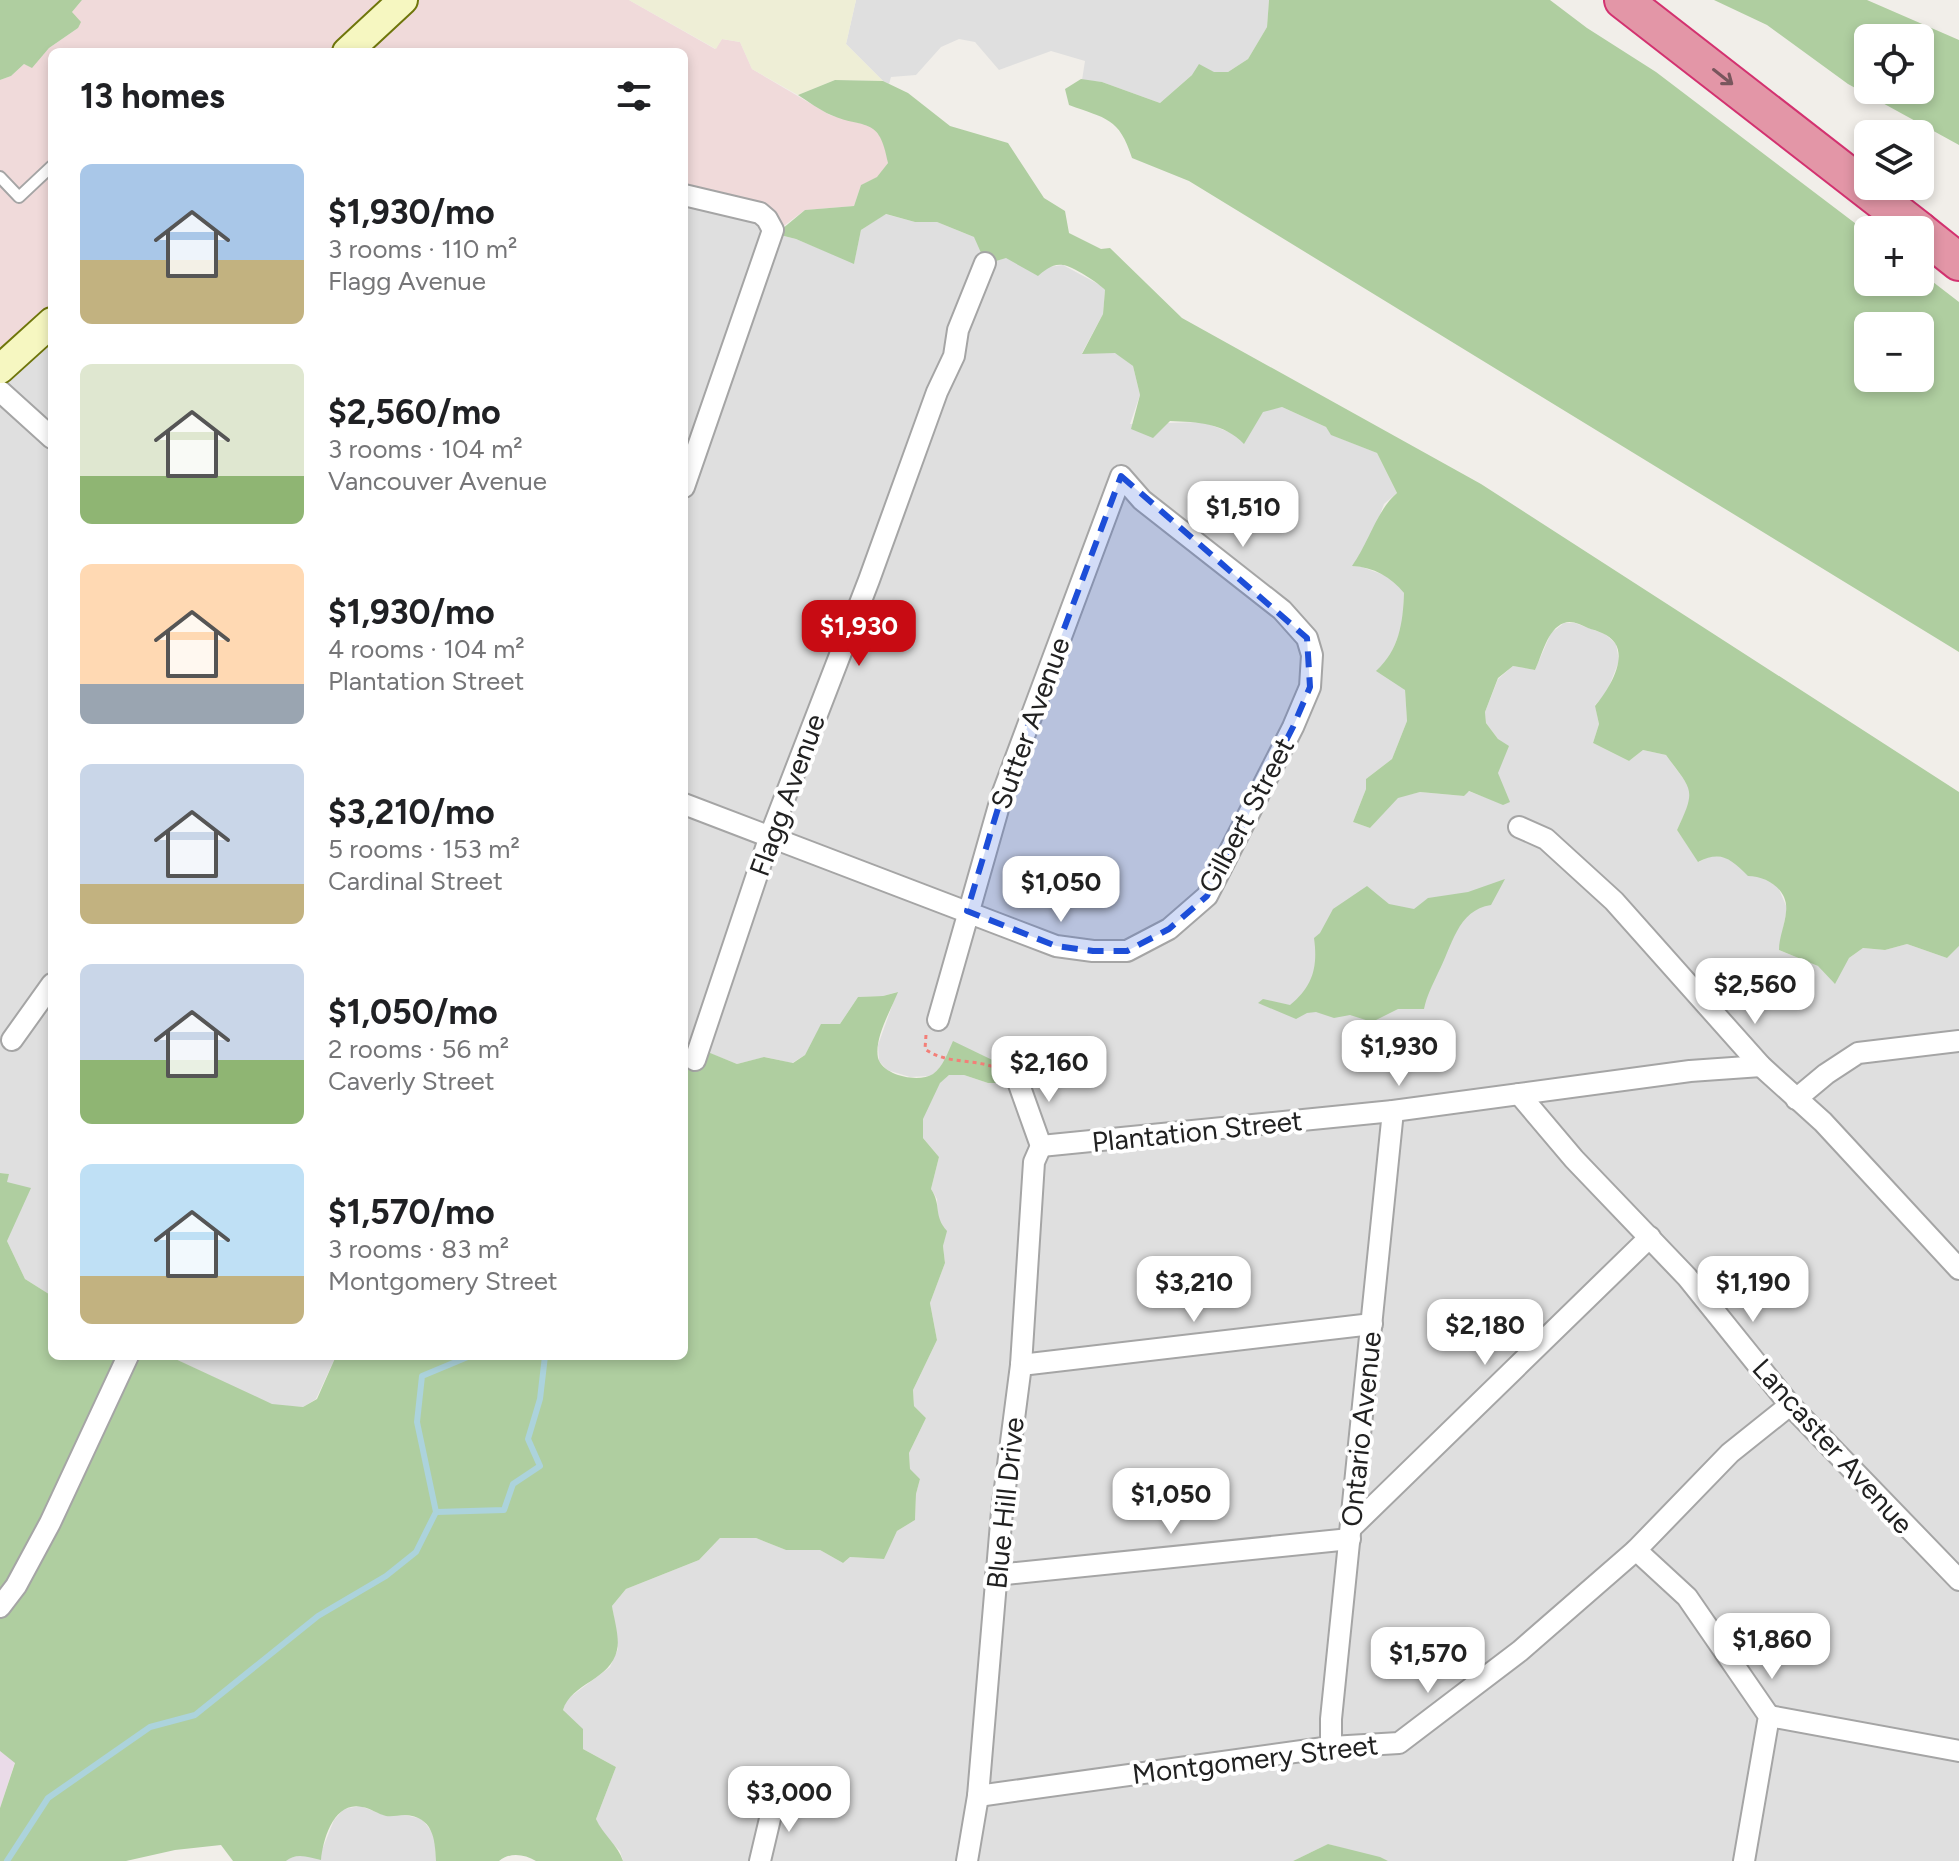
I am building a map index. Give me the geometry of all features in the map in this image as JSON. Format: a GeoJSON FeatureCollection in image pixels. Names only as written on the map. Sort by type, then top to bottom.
{"type":"FeatureCollection","features":[{"type":"Feature","properties":{"kind":"highway"},"geometry":{"type":"LineString","coordinates":[[1623,0],[1901,216]]}},
{"type":"Feature","properties":{"kind":"highway"},"geometry":{"type":"LineString","coordinates":[[1934,242],[1959,262]]}},
{"type":"Feature","properties":{"kind":"main road"},"geometry":{"type":"LineString","coordinates":[[351,48],[403,0]]}},
{"type":"Feature","properties":{"kind":"main road"},"geometry":{"type":"LineString","coordinates":[[0,369],[48,326]]}},
{"type":"Feature","properties":{"kind":"street"},"geometry":{"type":"LineString","coordinates":[[688,196],[760,213],[773,230],[688,475]]}},
{"type":"Feature","properties":{"kind":"street","name":"Flagg Avenue"},"geometry":{"type":"LineString","coordinates":[[695,1060],[770,836],[869,580],[937,392],[954,356],[958,330],[985,263]]}},
{"type":"Feature","properties":{"kind":"street"},"geometry":{"type":"LineString","coordinates":[[0,391],[48,434]]}},
{"type":"Feature","properties":{"kind":"street","name":"Gilbert Street"},"geometry":{"type":"LineString","coordinates":[[688,805],[1056,946],[1127,951],[1169,929],[1207,896],[1299,714],[1310,687],[1312,655],[1307,638],[1282,610],[1142,500],[1121,476]]}},
{"type":"Feature","properties":{"kind":"street","name":"Sutter Avenue"},"geometry":{"type":"LineString","coordinates":[[938,1020],[1002,795],[1121,476]]}},
{"type":"Feature","properties":{"kind":"street"},"geometry":{"type":"LineString","coordinates":[[1519,827],[1546,839],[1614,901],[1761,1066],[1823,1122],[1959,1269]]}},
{"type":"Feature","properties":{"kind":"street"},"geometry":{"type":"LineString","coordinates":[[12,1040],[48,990]]}},
{"type":"Feature","properties":{"kind":"street"},"geometry":{"type":"LineString","coordinates":[[1796,1099],[1858,1053],[1959,1041]]}},
{"type":"Feature","properties":{"kind":"street","name":"Plantation Street"},"geometry":{"type":"LineString","coordinates":[[1041,1146],[1393,1111],[1690,1071],[1761,1066]]}},
{"type":"Feature","properties":{"kind":"street"},"geometry":{"type":"LineString","coordinates":[[1016,1076],[1041,1146]]}},
{"type":"Feature","properties":{"kind":"street","name":"Lancaster Avenue"},"geometry":{"type":"LineString","coordinates":[[1519,1094],[1574,1159],[1687,1277],[1790,1405],[1959,1580]]}},
{"type":"Feature","properties":{"kind":"street","name":"Ontario Avenue"},"geometry":{"type":"LineString","coordinates":[[1331,1747],[1331,1719],[1393,1111]]}},
{"type":"Feature","properties":{"kind":"street","name":"Blue Hill Drive"},"geometry":{"type":"LineString","coordinates":[[967,1861],[978,1796],[1002,1511],[1021,1365],[1034,1162],[1041,1146]]}},
{"type":"Feature","properties":{"kind":"street"},"geometry":{"type":"LineString","coordinates":[[996,1575],[1350,1534],[1650,1237]]}},
{"type":"Feature","properties":{"kind":"street"},"geometry":{"type":"LineString","coordinates":[[1021,1365],[1372,1324]]}},
{"type":"Feature","properties":{"kind":"street"},"geometry":{"type":"LineString","coordinates":[[0,1607],[16,1586],[50,1523],[126,1360]]}},
{"type":"Feature","properties":{"kind":"street","name":"Montgomery Street"},"geometry":{"type":"LineString","coordinates":[[978,1796],[1331,1747],[1399,1743],[1520,1651],[1636,1550],[1730,1453],[1790,1405]]}},
{"type":"Feature","properties":{"kind":"street"},"geometry":{"type":"LineString","coordinates":[[1636,1550],[1687,1597],[1769,1716],[1744,1861]]}},
{"type":"Feature","properties":{"kind":"street"},"geometry":{"type":"LineString","coordinates":[[1769,1716],[1959,1751]]}},
{"type":"Feature","properties":{"kind":"street"},"geometry":{"type":"LineString","coordinates":[[760,1861],[773,1806],[804,1794],[814,1795]]}},
{"type":"Feature","properties":{"kind":"lane"},"geometry":{"type":"LineString","coordinates":[[0,177],[19,197],[48,170]]}},
{"type":"Feature","properties":{"kind":"path"},"geometry":{"type":"LineString","coordinates":[[938,1020],[926,1033],[925,1049],[935,1056],[986,1063],[1016,1076]]}},
{"type":"Feature","properties":{"kind":"highlighted area"},"geometry":{"type":"Polygon","coordinates":[[[1121,476],[1307,638],[1310,687],[1293,727],[1207,896],[1169,929],[1127,951],[1093,951],[1056,946],[967,911],[1002,795],[1121,476]]]}},
{"type":"Feature","properties":{"kind":"shaded area"},"geometry":{"type":"Polygon","coordinates":[[[82,0],[629,0],[715,49],[722,39],[740,42],[752,69],[830,115],[873,127],[884,142],[888,163],[878,177],[861,185],[854,206],[805,210],[769,237],[756,223],[728,210],[688,200],[688,48],[49,48],[78,28],[72,12],[82,0]]]}},
{"type":"Feature","properties":{"kind":"shaded area"},"geometry":{"type":"Polygon","coordinates":[[[856,0],[1269,0],[1267,27],[1248,59],[1228,72],[1192,75],[1160,103],[1102,82],[1082,80],[1085,61],[1051,51],[999,70],[975,42],[959,39],[941,47],[916,75],[891,77],[889,84],[846,44],[856,0]]]}},
{"type":"Feature","properties":{"kind":"shaded area"},"geometry":{"type":"Polygon","coordinates":[[[48,49],[48,329],[0,373],[0,80],[11,76],[24,64],[32,67],[48,49]]]}},
{"type":"Feature","properties":{"kind":"shaded area"},"geometry":{"type":"Polygon","coordinates":[[[688,200],[728,210],[756,223],[769,237],[776,234],[796,239],[854,263],[861,230],[885,214],[915,222],[937,222],[974,237],[1038,275],[1048,267],[1063,265],[1105,290],[1103,314],[1082,353],[1116,353],[1133,366],[1140,395],[1130,424],[1203,422],[1234,434],[1263,411],[1282,407],[1326,427],[1332,435],[1377,453],[1397,493],[1384,504],[1373,533],[1353,566],[1392,578],[1404,593],[1403,624],[1389,659],[1405,690],[1407,721],[1392,759],[1366,779],[1366,789],[1353,822],[1370,828],[1398,797],[1420,792],[1464,796],[1468,791],[1503,804],[1498,773],[1498,739],[1486,723],[1485,712],[1498,679],[1513,666],[1535,670],[1551,633],[1564,623],[1575,623],[1605,634],[1616,644],[1619,661],[1606,694],[1595,705],[1599,724],[1593,743],[1629,761],[1643,750],[1666,755],[1691,789],[1691,801],[1677,830],[1699,862],[1711,855],[1731,859],[1748,875],[1760,876],[1778,887],[1787,908],[1779,950],[1818,966],[1849,958],[1863,948],[1885,950],[1907,944],[1947,958],[1959,946],[1959,1861],[1388,1861],[1328,1844],[1293,1861],[623,1861],[620,1851],[603,1835],[596,1819],[616,1767],[583,1749],[563,1710],[566,1700],[610,1667],[618,1649],[612,1606],[626,1589],[699,1560],[720,1538],[756,1538],[786,1550],[820,1550],[843,1563],[850,1557],[883,1559],[897,1531],[915,1520],[920,1479],[910,1470],[909,1453],[926,1418],[914,1406],[913,1390],[937,1340],[930,1303],[945,1263],[943,1246],[946,1231],[938,1221],[937,1199],[931,1189],[939,1157],[923,1138],[922,1119],[940,1082],[949,1075],[964,1075],[988,1083],[1015,1083],[939,1069],[931,1076],[910,1077],[887,1070],[879,1061],[878,1045],[897,992],[858,997],[840,1024],[821,1025],[805,1055],[792,1063],[765,1057],[737,1064],[699,1049],[688,1059],[688,200]]]}},
{"type":"Feature","properties":{"kind":"shaded area"},"geometry":{"type":"Polygon","coordinates":[[[48,329],[48,1293],[25,1279],[7,1241],[6,1181],[9,1174],[0,1173],[0,373],[48,329]]]}},
{"type":"Feature","properties":{"kind":"shaded area"},"geometry":{"type":"Polygon","coordinates":[[[177,1360],[334,1360],[316,1399],[303,1407],[272,1405],[177,1360]]]}},
{"type":"Feature","properties":{"kind":"shaded area"},"geometry":{"type":"Polygon","coordinates":[[[0,1751],[15,1762],[0,1808],[0,1751]]]}},
{"type":"Feature","properties":{"kind":"shaded area"},"geometry":{"type":"Polygon","coordinates":[[[360,1806],[387,1816],[405,1815],[422,1819],[435,1836],[436,1861],[286,1861],[322,1850],[334,1820],[344,1809],[360,1806]]]}},
{"type":"Feature","properties":{"kind":"green space"},"geometry":{"type":"Polygon","coordinates":[[[0,0],[82,0],[72,12],[81,22],[78,28],[48,48],[32,68],[24,64],[11,76],[0,80],[0,0]]]}},
{"type":"Feature","properties":{"kind":"green space"},"geometry":{"type":"Polygon","coordinates":[[[629,0],[856,0],[846,44],[883,81],[835,80],[798,95],[752,69],[740,42],[722,39],[716,49],[629,0]]]}},
{"type":"Feature","properties":{"kind":"green space"},"geometry":{"type":"Polygon","coordinates":[[[1269,0],[1550,0],[1656,72],[1854,222],[1854,296],[1934,296],[1934,283],[1959,302],[1959,652],[1189,181],[1132,158],[1116,127],[1102,117],[1069,105],[1065,89],[1081,79],[1102,82],[1160,103],[1192,75],[1199,64],[1214,72],[1228,72],[1248,59],[1267,27],[1269,0]]]}},
{"type":"Feature","properties":{"kind":"green space"},"geometry":{"type":"Polygon","coordinates":[[[1714,0],[1867,0],[1922,24],[1854,24],[1854,87],[1767,25],[1714,0]]]}},
{"type":"Feature","properties":{"kind":"green space"},"geometry":{"type":"Polygon","coordinates":[[[1934,29],[1959,40],[1959,145],[1934,131],[1934,120],[1914,120],[1884,104],[1934,104],[1934,29]]]}},
{"type":"Feature","properties":{"kind":"green space"},"geometry":{"type":"Polygon","coordinates":[[[835,80],[883,81],[908,93],[950,126],[1008,143],[1044,198],[1065,211],[1069,233],[1101,249],[1110,248],[1182,318],[1481,484],[1959,792],[1959,946],[1947,958],[1907,944],[1885,950],[1863,948],[1849,958],[1835,984],[1818,966],[1779,950],[1786,912],[1784,897],[1769,882],[1748,876],[1725,858],[1706,858],[1698,862],[1677,830],[1687,806],[1689,790],[1666,755],[1643,750],[1629,761],[1593,743],[1599,724],[1595,706],[1614,676],[1618,650],[1606,635],[1573,622],[1564,623],[1553,631],[1535,670],[1513,666],[1498,678],[1485,712],[1486,723],[1498,739],[1509,746],[1498,773],[1510,802],[1503,805],[1469,791],[1464,796],[1420,792],[1398,798],[1370,828],[1353,822],[1366,789],[1366,779],[1392,759],[1407,721],[1405,690],[1376,671],[1395,645],[1404,593],[1381,574],[1352,566],[1384,508],[1397,493],[1377,453],[1331,435],[1326,427],[1282,407],[1263,412],[1244,444],[1228,432],[1200,423],[1170,421],[1153,438],[1131,429],[1140,395],[1133,366],[1115,353],[1082,354],[1103,314],[1105,290],[1067,266],[1053,266],[1038,276],[1006,258],[986,264],[974,237],[937,222],[915,222],[886,214],[861,230],[854,264],[796,239],[776,234],[805,210],[854,206],[861,185],[877,177],[888,163],[875,131],[827,113],[798,95],[835,80]]]}},
{"type":"Feature","properties":{"kind":"green space"},"geometry":{"type":"Polygon","coordinates":[[[1505,879],[1491,905],[1470,914],[1457,931],[1424,1009],[1398,1009],[1372,1022],[1350,1015],[1334,1018],[1316,1012],[1296,1019],[1258,1003],[1263,999],[1290,1005],[1298,998],[1312,975],[1314,938],[1333,909],[1367,886],[1389,904],[1414,909],[1428,898],[1468,892],[1505,879]]]}},
{"type":"Feature","properties":{"kind":"green space"},"geometry":{"type":"Polygon","coordinates":[[[898,992],[878,1042],[878,1058],[887,1069],[911,1078],[927,1077],[937,1071],[953,1041],[1009,1068],[1016,1076],[1016,1083],[988,1083],[964,1075],[949,1075],[940,1083],[923,1119],[923,1138],[939,1157],[931,1189],[940,1220],[947,1231],[943,1246],[945,1263],[930,1303],[937,1340],[913,1390],[914,1406],[926,1418],[909,1453],[910,1469],[920,1479],[915,1520],[897,1531],[884,1559],[850,1557],[843,1563],[820,1550],[786,1550],[756,1538],[720,1538],[699,1560],[626,1589],[612,1606],[618,1640],[613,1660],[599,1675],[574,1693],[563,1710],[583,1729],[583,1749],[616,1767],[596,1819],[623,1861],[536,1861],[517,1855],[499,1861],[436,1861],[431,1830],[422,1820],[405,1815],[386,1816],[352,1807],[344,1810],[332,1823],[321,1860],[298,1856],[286,1861],[233,1861],[221,1845],[175,1850],[126,1861],[0,1861],[0,1808],[15,1763],[0,1751],[0,1173],[9,1174],[7,1182],[31,1188],[7,1241],[25,1279],[48,1293],[48,1360],[178,1360],[272,1404],[303,1407],[317,1399],[334,1360],[688,1360],[688,1059],[698,1048],[737,1064],[764,1057],[793,1063],[805,1055],[821,1024],[840,1024],[858,997],[898,992]]]}},
{"type":"Feature","properties":{"kind":"green space"},"geometry":{"type":"Polygon","coordinates":[[[1328,1844],[1380,1857],[1388,1861],[1293,1861],[1328,1844]]]}},
{"type":"Feature","properties":{"kind":"waterway"},"geometry":{"type":"LineString","coordinates":[[7,1861],[48,1798],[150,1727],[195,1715],[318,1616],[386,1576],[416,1552],[436,1512],[417,1422],[422,1376],[460,1360]]}},
{"type":"Feature","properties":{"kind":"waterway"},"geometry":{"type":"LineString","coordinates":[[436,1512],[504,1510],[513,1484],[540,1466],[528,1439],[540,1399],[545,1360]]}}]}
